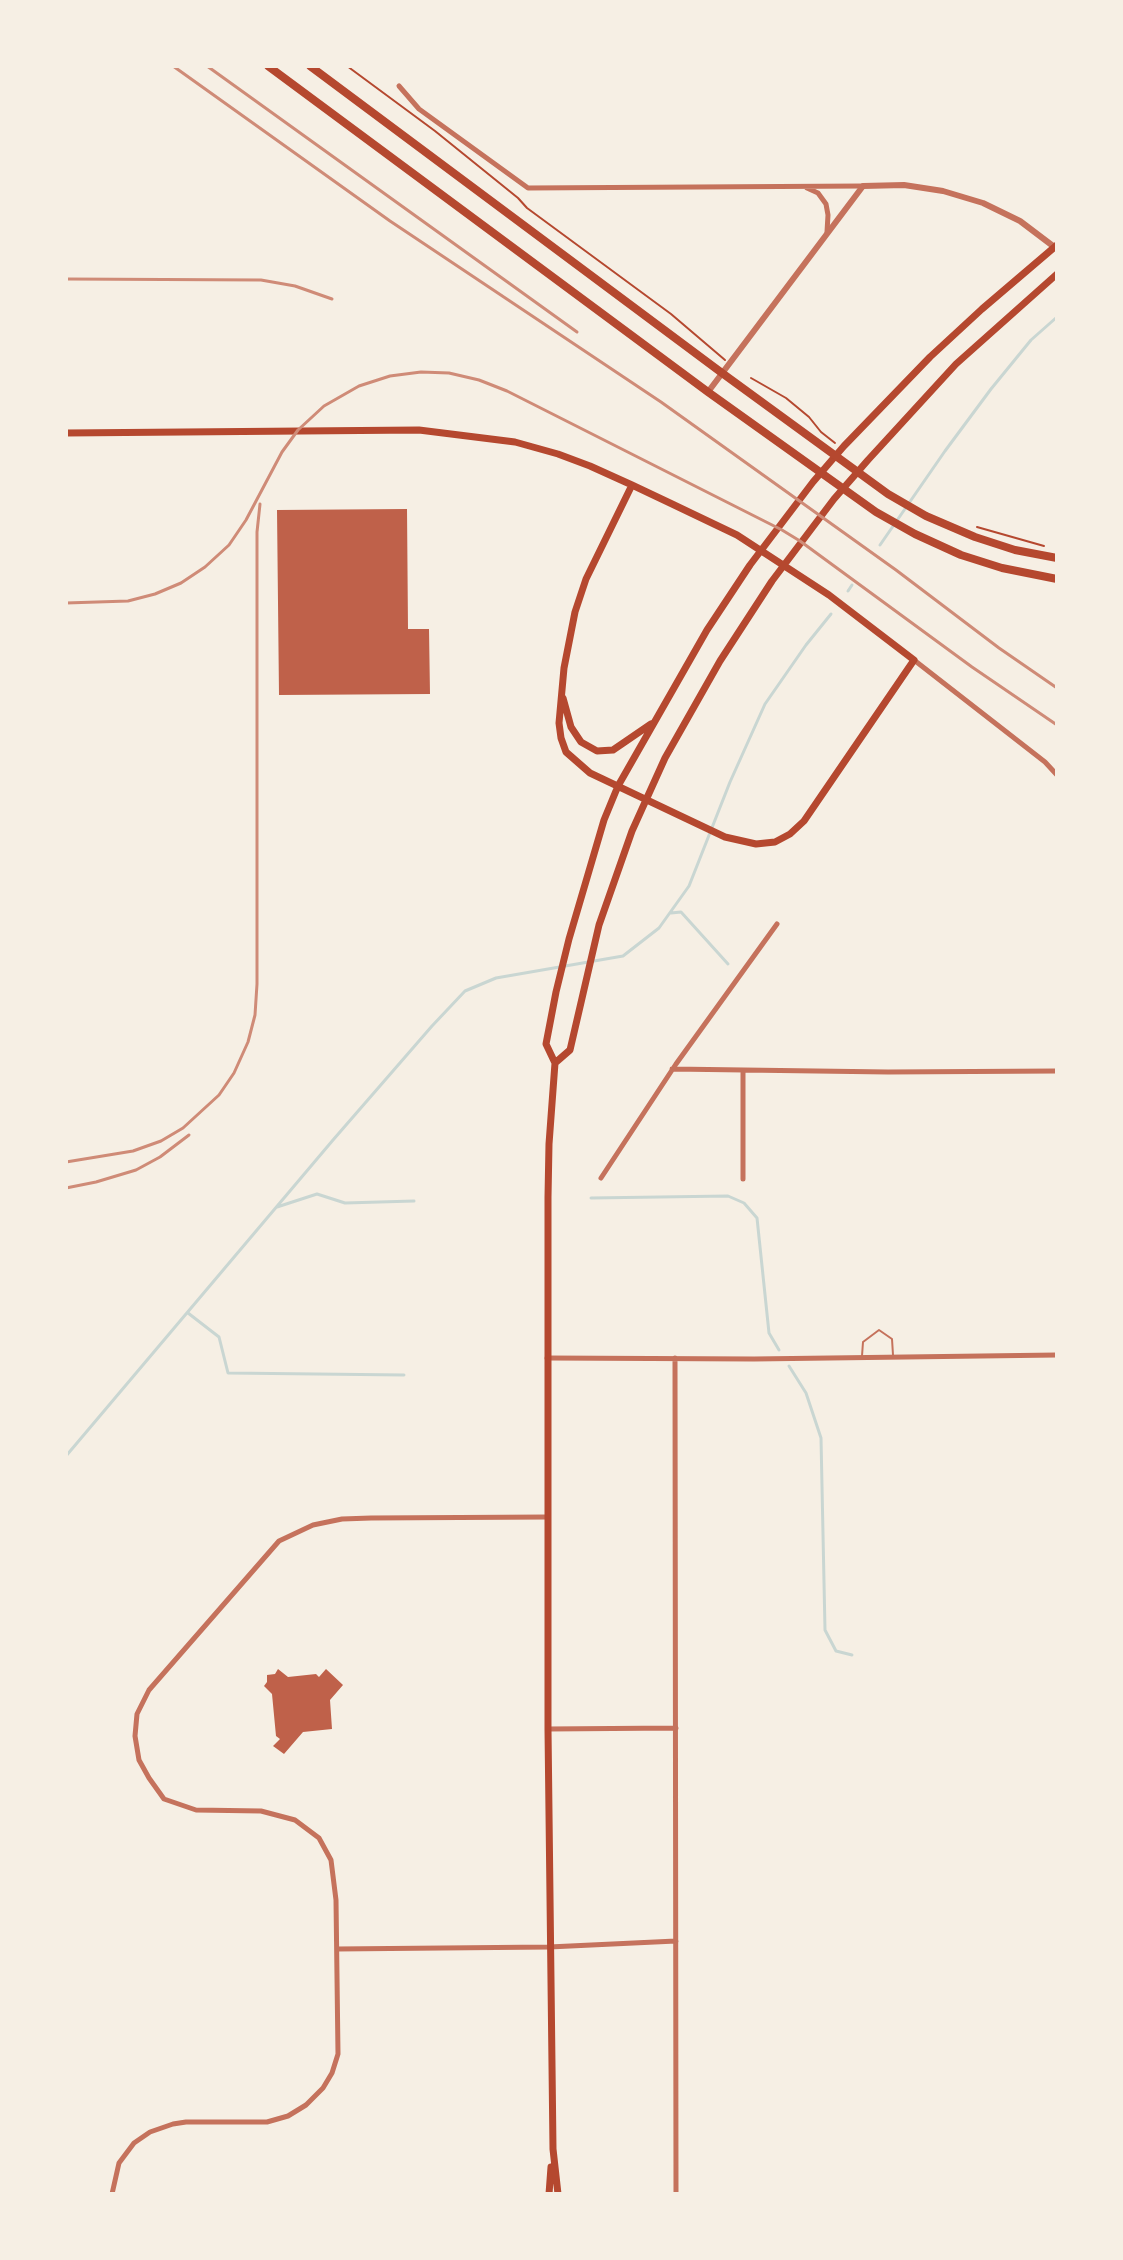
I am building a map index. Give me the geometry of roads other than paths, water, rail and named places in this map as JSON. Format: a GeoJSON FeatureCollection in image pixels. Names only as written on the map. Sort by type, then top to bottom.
{"type":"FeatureCollection","features":[{"type":"Feature","properties":{"kind":"main road"},"geometry":{"type":"LineString","coordinates":[[268,66],[708,392],[876,512],[935,544],[978,561],[1057,579]]}},
{"type":"Feature","properties":{"kind":"main road"},"geometry":{"type":"LineString","coordinates":[[310,66],[888,494],[926,516],[994,544],[1056,553]]}},
{"type":"Feature","properties":{"kind":"main road"},"geometry":{"type":"LineString","coordinates":[[558,2194],[553,2149],[549,1947],[547,1358],[549,1144],[555,1063],[546,1044],[569,939],[604,820],[618,786],[707,630],[750,565],[844,446],[930,357],[1056,247]]}},
{"type":"Feature","properties":{"kind":"main road"},"geometry":{"type":"LineString","coordinates":[[555,1063],[570,1050],[599,925],[632,831],[665,758],[720,661],[772,581],[834,499],[956,364],[1057,274]]}},
{"type":"Feature","properties":{"kind":"main road"},"geometry":{"type":"LineString","coordinates":[[66,433],[419,430],[515,442],[558,454],[632,485],[737,535],[829,595],[914,660],[804,821],[775,842],[756,844],[725,837],[590,773],[566,752],[559,723],[564,668],[575,612],[586,579],[632,485]]}},
{"type":"Feature","properties":{"kind":"main road"},"geometry":{"type":"LineString","coordinates":[[935,544],[1000,564],[1057,573]]}},
{"type":"Feature","properties":{"kind":"main road"},"geometry":{"type":"LineString","coordinates":[[563,696],[571,727],[581,742],[597,751],[613,750],[653,722]]}},
{"type":"Feature","properties":{"kind":"main road"},"geometry":{"type":"LineString","coordinates":[[549,2194],[553,2149]]}},
{"type":"Feature","properties":{"kind":"street"},"geometry":{"type":"LineString","coordinates":[[399,86],[419,109],[528,188],[904,185],[943,191],[983,203],[1020,221],[1056,247]]}},
{"type":"Feature","properties":{"kind":"street"},"geometry":{"type":"LineString","coordinates":[[803,186],[818,193],[826,204],[826,235]]}},
{"type":"Feature","properties":{"kind":"street"},"geometry":{"type":"LineString","coordinates":[[708,392],[863,186]]}},
{"type":"Feature","properties":{"kind":"street"},"geometry":{"type":"LineString","coordinates":[[914,660],[1045,762],[1057,775]]}},
{"type":"Feature","properties":{"kind":"street"},"geometry":{"type":"LineString","coordinates":[[601,1178],[672,1069],[777,924]]}},
{"type":"Feature","properties":{"kind":"street"},"geometry":{"type":"LineString","coordinates":[[672,1069],[1057,1071]]}},
{"type":"Feature","properties":{"kind":"street"},"geometry":{"type":"LineString","coordinates":[[743,1070],[743,1179]]}},
{"type":"Feature","properties":{"kind":"street"},"geometry":{"type":"LineString","coordinates":[[547,1358],[1057,1355]]}},
{"type":"Feature","properties":{"kind":"street"},"geometry":{"type":"LineString","coordinates":[[675,1358],[676,2194]]}},
{"type":"Feature","properties":{"kind":"street"},"geometry":{"type":"LineString","coordinates":[[112,2194],[119,2163],[134,2143],[150,2132],[186,2122],[277,2120],[298,2111],[315,2097],[332,2073],[338,2054],[336,1900],[331,1860],[319,1838],[295,1820],[261,1811],[196,1810],[164,1799],[139,1760],[135,1736],[137,1714],[149,1690],[279,1541],[313,1525],[342,1519],[371,1518],[548,1517]]}},
{"type":"Feature","properties":{"kind":"street"},"geometry":{"type":"LineString","coordinates":[[548,1729],[676,1728]]}},
{"type":"Feature","properties":{"kind":"street"},"geometry":{"type":"LineString","coordinates":[[337,1949],[549,1947],[676,1941]]}},
{"type":"Feature","properties":{"kind":"lane"},"geometry":{"type":"LineString","coordinates":[[862,1357],[863,1342],[879,1330],[892,1339],[893,1356]]}},
{"type":"Feature","properties":{"kind":"waterway"},"geometry":{"type":"LineString","coordinates":[[880,545],[991,389],[1031,340],[1057,317]]}},
{"type":"Feature","properties":{"kind":"waterway"},"geometry":{"type":"LineString","coordinates":[[848,591],[852,585]]}},
{"type":"Feature","properties":{"kind":"waterway"},"geometry":{"type":"LineString","coordinates":[[66,1456],[333,1140],[465,991],[496,978],[623,956],[659,928],[689,886],[765,704],[831,614]]}},
{"type":"Feature","properties":{"kind":"waterway"},"geometry":{"type":"LineString","coordinates":[[671,913],[681,912],[728,964]]}},
{"type":"Feature","properties":{"kind":"waterway"},"geometry":{"type":"LineString","coordinates":[[277,1207],[317,1194],[345,1203],[414,1201]]}},
{"type":"Feature","properties":{"kind":"waterway"},"geometry":{"type":"LineString","coordinates":[[591,1198],[728,1196],[744,1203],[757,1218],[769,1333],[779,1350]]}},
{"type":"Feature","properties":{"kind":"waterway"},"geometry":{"type":"LineString","coordinates":[[188,1313],[219,1337],[228,1373],[404,1375]]}},
{"type":"Feature","properties":{"kind":"waterway"},"geometry":{"type":"LineString","coordinates":[[789,1366],[806,1393],[821,1438],[825,1630],[836,1651],[852,1655]]}},
{"type":"Feature","properties":{"kind":"railway"},"geometry":{"type":"LineString","coordinates":[[173,66],[390,221],[661,402],[1057,688]]}},
{"type":"Feature","properties":{"kind":"railway"},"geometry":{"type":"LineString","coordinates":[[207,66],[577,332]]}},
{"type":"Feature","properties":{"kind":"railway"},"geometry":{"type":"LineString","coordinates":[[66,279],[261,280],[295,286],[332,299]]}},
{"type":"Feature","properties":{"kind":"railway"},"geometry":{"type":"LineString","coordinates":[[66,603],[128,601],[181,583],[229,545],[282,452],[298,430],[324,406],[359,386],[390,376],[421,372],[449,373],[507,391],[782,530],[1057,725]]}},
{"type":"Feature","properties":{"kind":"railway"},"geometry":{"type":"LineString","coordinates":[[66,1162],[133,1151],[161,1141],[183,1128],[219,1095],[234,1073],[248,1042],[255,1015],[257,984],[257,532],[260,504]]}},
{"type":"Feature","properties":{"kind":"railway"},"geometry":{"type":"LineString","coordinates":[[66,1188],[136,1170],[189,1135]]}}]}
